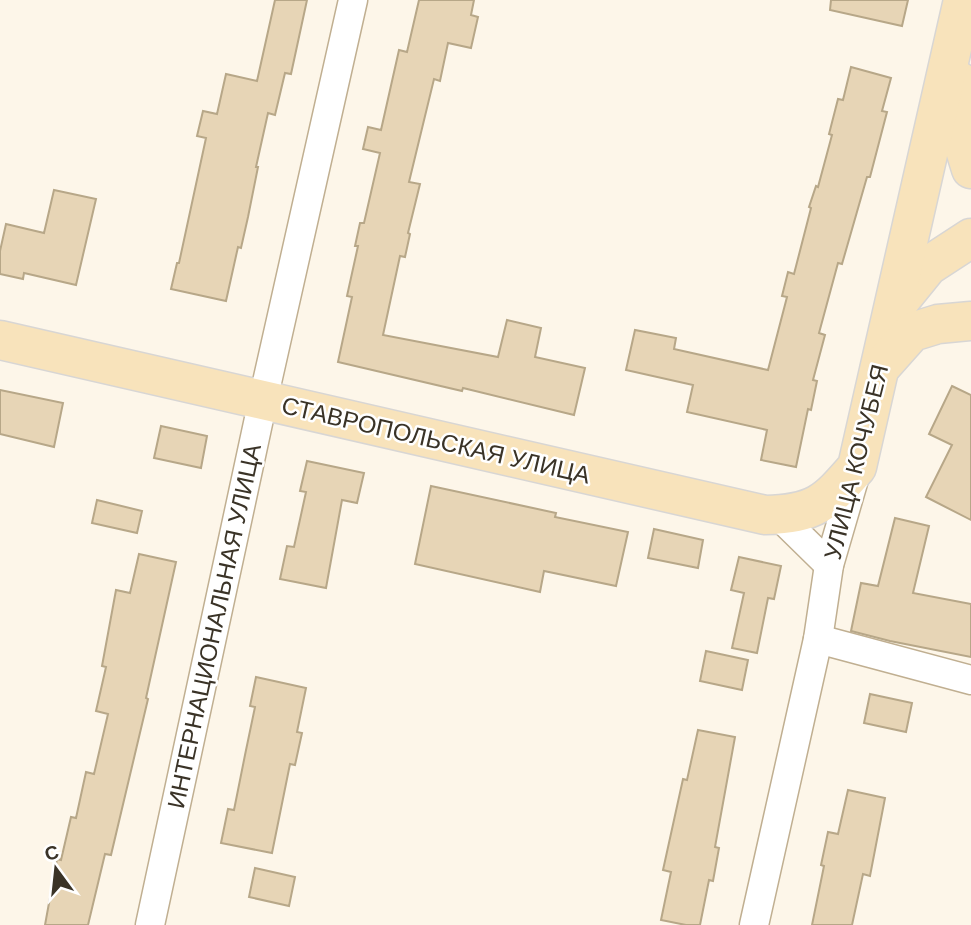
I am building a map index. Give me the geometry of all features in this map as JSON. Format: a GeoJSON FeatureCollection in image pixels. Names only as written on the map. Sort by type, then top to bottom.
{"type":"FeatureCollection","features":[{"type":"Feature","properties":{"kind":"main road"},"geometry":{"type":"LineString","coordinates":[[960,15],[961,137],[971,169]]}},
{"type":"Feature","properties":{"kind":"main road","name":"УЛИЦА КОЧУБЕЯ"},"geometry":{"type":"LineString","coordinates":[[858,467],[960,15]]}},
{"type":"Feature","properties":{"kind":"main road"},"geometry":{"type":"LineString","coordinates":[[893,308],[928,266],[971,238]]}},
{"type":"Feature","properties":{"kind":"main road"},"geometry":{"type":"LineString","coordinates":[[880,368],[912,332],[937,324],[971,321]]}},
{"type":"Feature","properties":{"kind":"main road","name":"СТАВРОПОЛЬСКАЯ УЛИЦА"},"geometry":{"type":"LineString","coordinates":[[0,340],[765,516],[796,514],[831,497],[858,467]]}},
{"type":"Feature","properties":{"kind":"street","name":"ИНТЕРНАЦИОНАЛЬНАЯ УЛИЦА"},"geometry":{"type":"LineString","coordinates":[[150,925],[263,400],[353,0]]}},
{"type":"Feature","properties":{"kind":"street","name":"УЛИЦА КОЧУБЕЯ"},"geometry":{"type":"LineString","coordinates":[[754,925],[818,639],[830,565],[858,467]]}},
{"type":"Feature","properties":{"kind":"street"},"geometry":{"type":"LineString","coordinates":[[778,515],[830,565]]}},
{"type":"Feature","properties":{"kind":"street"},"geometry":{"type":"LineString","coordinates":[[818,639],[971,680]]}},
{"type":"Feature","properties":{"kind":"building"},"geometry":{"type":"Polygon","coordinates":[[[275,0],[307,0],[291,74],[285,73],[275,115],[268,113],[248,217],[226,301],[171,289],[206,138],[197,136],[203,111],[217,114],[226,74],[257,81],[275,0]]]}},
{"type":"Feature","properties":{"kind":"building"},"geometry":{"type":"Polygon","coordinates":[[[419,0],[474,0],[471,15],[478,17],[471,48],[448,43],[440,81],[434,79],[409,182],[420,184],[405,257],[400,256],[383,335],[498,357],[507,320],[541,328],[535,357],[585,368],[574,415],[338,362],[352,297],[347,296],[358,246],[355,246],[360,223],[364,223],[380,153],[363,149],[368,127],[381,130],[399,50],[407,52],[419,0]]]}},
{"type":"Feature","properties":{"kind":"building"},"geometry":{"type":"Polygon","coordinates":[[[831,0],[908,0],[902,26],[830,10],[831,0]]]}},
{"type":"Feature","properties":{"kind":"building"},"geometry":{"type":"Polygon","coordinates":[[[851,67],[891,78],[882,111],[887,112],[870,177],[867,177],[842,264],[838,263],[819,333],[825,335],[813,380],[817,381],[811,410],[808,409],[796,467],[761,460],[767,430],[687,412],[693,385],[626,370],[635,330],[676,338],[674,349],[768,370],[787,297],[782,296],[788,272],[794,274],[811,208],[809,207],[816,186],[818,187],[832,135],[829,134],[838,99],[843,100],[851,67]]]}},
{"type":"Feature","properties":{"kind":"building"},"geometry":{"type":"Polygon","coordinates":[[[54,190],[96,199],[76,285],[24,273],[23,279],[0,274],[0,251],[6,224],[44,233],[54,190]]]}},
{"type":"Feature","properties":{"kind":"building"},"geometry":{"type":"Polygon","coordinates":[[[952,386],[971,395],[971,520],[926,497],[952,445],[929,434],[952,386]]]}},
{"type":"Feature","properties":{"kind":"building"},"geometry":{"type":"Polygon","coordinates":[[[0,390],[63,403],[54,447],[0,434],[0,390]]]}},
{"type":"Feature","properties":{"kind":"building"},"geometry":{"type":"Polygon","coordinates":[[[161,426],[207,436],[201,468],[154,458],[161,426]]]}},
{"type":"Feature","properties":{"kind":"building"},"geometry":{"type":"Polygon","coordinates":[[[307,461],[364,473],[357,503],[342,500],[326,588],[280,579],[287,546],[294,547],[306,492],[300,491],[307,461]]]}},
{"type":"Feature","properties":{"kind":"building"},"geometry":{"type":"Polygon","coordinates":[[[431,486],[556,513],[555,517],[628,532],[616,586],[544,571],[540,592],[415,564],[431,486]]]}},
{"type":"Feature","properties":{"kind":"building"},"geometry":{"type":"Polygon","coordinates":[[[97,500],[142,511],[137,533],[92,523],[97,500]]]}},
{"type":"Feature","properties":{"kind":"building"},"geometry":{"type":"Polygon","coordinates":[[[895,518],[929,526],[913,593],[971,604],[971,657],[851,631],[861,583],[878,586],[895,518]]]}},
{"type":"Feature","properties":{"kind":"building"},"geometry":{"type":"Polygon","coordinates":[[[654,529],[703,540],[698,568],[648,558],[654,529]]]}},
{"type":"Feature","properties":{"kind":"building"},"geometry":{"type":"Polygon","coordinates":[[[139,554],[176,562],[146,698],[148,699],[111,855],[105,854],[88,925],[45,925],[57,859],[61,860],[71,817],[76,818],[86,772],[94,774],[108,714],[96,711],[106,667],[102,666],[116,590],[130,593],[139,554]]]}},
{"type":"Feature","properties":{"kind":"building"},"geometry":{"type":"Polygon","coordinates":[[[739,557],[781,566],[774,599],[768,598],[757,653],[732,648],[744,593],[731,590],[739,557]]]}},
{"type":"Feature","properties":{"kind":"building"},"geometry":{"type":"Polygon","coordinates":[[[706,651],[748,660],[742,690],[700,681],[706,651]]]}},
{"type":"Feature","properties":{"kind":"building"},"geometry":{"type":"Polygon","coordinates":[[[256,677],[306,688],[297,732],[302,733],[295,765],[290,764],[272,853],[221,843],[228,809],[234,810],[255,707],[250,706],[256,677]]]}},
{"type":"Feature","properties":{"kind":"building"},"geometry":{"type":"Polygon","coordinates":[[[870,694],[912,703],[906,732],[864,723],[870,694]]]}},
{"type":"Feature","properties":{"kind":"building"},"geometry":{"type":"Polygon","coordinates":[[[698,730],[735,737],[715,847],[719,848],[713,881],[709,880],[700,925],[686,925],[661,920],[671,872],[663,870],[683,779],[687,780],[698,730]]]}},
{"type":"Feature","properties":{"kind":"building"},"geometry":{"type":"Polygon","coordinates":[[[848,790],[885,798],[870,876],[863,874],[852,925],[812,925],[828,832],[838,834],[848,790]]]}},
{"type":"Feature","properties":{"kind":"building"},"geometry":{"type":"Polygon","coordinates":[[[255,868],[295,877],[289,906],[249,897],[255,868]]]}}]}
